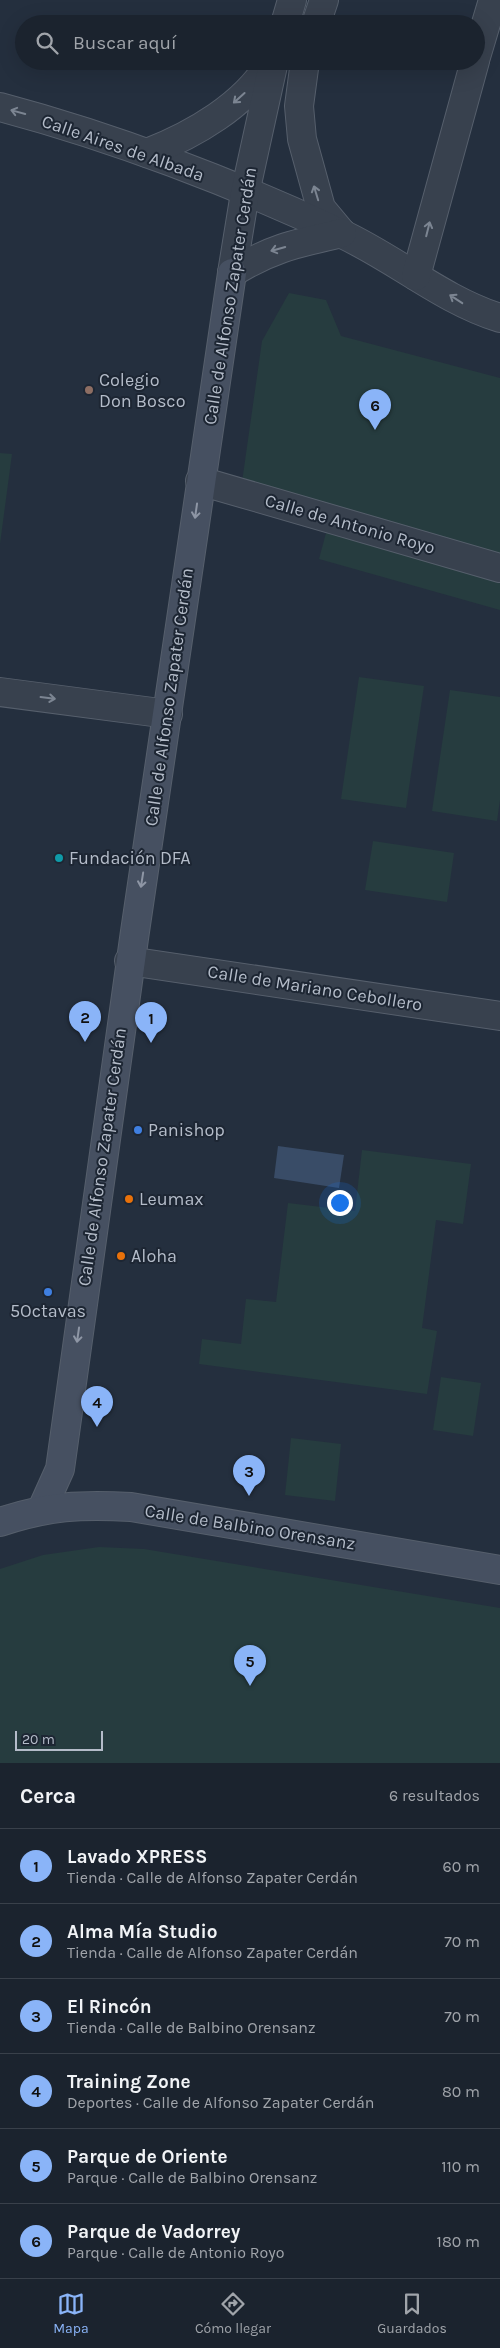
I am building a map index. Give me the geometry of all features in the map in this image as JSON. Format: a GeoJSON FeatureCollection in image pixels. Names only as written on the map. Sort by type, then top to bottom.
{"type":"FeatureCollection","features":[{"type":"Feature","properties":{"kind":"street"},"geometry":{"type":"LineString","coordinates":[[288,15],[292,0]]}},
{"type":"Feature","properties":{"kind":"street"},"geometry":{"type":"LineString","coordinates":[[319,15],[324,0]]}},
{"type":"Feature","properties":{"kind":"street"},"geometry":{"type":"LineString","coordinates":[[485,27],[493,0]]}},
{"type":"Feature","properties":{"kind":"street"},"geometry":{"type":"LineString","coordinates":[[147,153],[169,145],[223,112],[262,77],[266,70]]}},
{"type":"Feature","properties":{"kind":"street","name":"Calle de Alfonso Zapater Cerdán"},"geometry":{"type":"LineString","coordinates":[[42,1509],[60,1469],[129,960],[168,714],[200,481],[245,193],[270,70]]}},
{"type":"Feature","properties":{"kind":"street"},"geometry":{"type":"LineString","coordinates":[[304,70],[299,106],[302,139],[321,208],[342,234],[470,309],[500,318]]}},
{"type":"Feature","properties":{"kind":"street"},"geometry":{"type":"LineString","coordinates":[[416,276],[473,70]]}},
{"type":"Feature","properties":{"kind":"street","name":"Calle Aires de Albada"},"geometry":{"type":"LineString","coordinates":[[0,107],[147,153],[342,234]]}},
{"type":"Feature","properties":{"kind":"street"},"geometry":{"type":"LineString","coordinates":[[232,272],[257,256],[272,250],[342,234]]}},
{"type":"Feature","properties":{"kind":"street","name":"Calle de Antonio Royo"},"geometry":{"type":"LineString","coordinates":[[200,481],[500,568]]}},
{"type":"Feature","properties":{"kind":"street"},"geometry":{"type":"LineString","coordinates":[[0,692],[168,714]]}},
{"type":"Feature","properties":{"kind":"street","name":"Calle de Mariano Cebollero"},"geometry":{"type":"LineString","coordinates":[[129,960],[500,1016]]}},
{"type":"Feature","properties":{"kind":"street","name":"Calle de Balbino Orensanz"},"geometry":{"type":"LineString","coordinates":[[0,1522],[42,1509],[88,1505],[131,1507],[500,1570]]}},
{"type":"Feature","properties":{"kind":"green space"},"geometry":{"type":"Polygon","coordinates":[[[289,293],[326,300],[341,336],[500,378],[500,556],[242,482],[262,341],[289,293]]]}},
{"type":"Feature","properties":{"kind":"green space"},"geometry":{"type":"Polygon","coordinates":[[[0,453],[12,454],[0,544],[0,453]]]}},
{"type":"Feature","properties":{"kind":"green space"},"geometry":{"type":"Polygon","coordinates":[[[326,533],[500,582],[500,610],[319,559],[326,533]]]}},
{"type":"Feature","properties":{"kind":"green space"},"geometry":{"type":"Polygon","coordinates":[[[359,677],[424,686],[406,808],[341,799],[359,677]]]}},
{"type":"Feature","properties":{"kind":"green space"},"geometry":{"type":"Polygon","coordinates":[[[450,690],[500,697],[500,800],[497,821],[432,811],[450,690]]]}},
{"type":"Feature","properties":{"kind":"green space"},"geometry":{"type":"Polygon","coordinates":[[[373,841],[454,853],[447,902],[365,890],[373,841]]]}},
{"type":"Feature","properties":{"kind":"green space"},"geometry":{"type":"Polygon","coordinates":[[[362,1150],[471,1164],[463,1224],[436,1220],[422,1328],[437,1331],[427,1394],[199,1364],[202,1339],[241,1344],[246,1299],[276,1302],[288,1203],[355,1211],[362,1150]]]}},
{"type":"Feature","properties":{"kind":"green space"},"geometry":{"type":"Polygon","coordinates":[[[441,1377],[481,1383],[473,1436],[433,1430],[441,1377]]]}},
{"type":"Feature","properties":{"kind":"green space"},"geometry":{"type":"Polygon","coordinates":[[[291,1438],[341,1444],[335,1501],[285,1495],[291,1438]]]}},
{"type":"Feature","properties":{"kind":"green space"},"geometry":{"type":"Polygon","coordinates":[[[99,1547],[144,1549],[500,1608],[500,1763],[0,1763],[0,1569],[43,1555],[99,1547]]]}},
{"type":"Feature","properties":{"kind":"water"},"geometry":{"type":"Polygon","coordinates":[[[278,1146],[344,1155],[339,1188],[274,1178],[278,1146]]]}},
{"type":"Feature","properties":{"kind":"place","name":"Colegio Don Bosco"},"geometry":{"type":"Point","coordinates":[89,390]}},
{"type":"Feature","properties":{"kind":"place","name":"Parque de Vadorrey"},"geometry":{"type":"Point","coordinates":[375,430]}},
{"type":"Feature","properties":{"kind":"place","name":"Fundación DFA"},"geometry":{"type":"Point","coordinates":[59,858]}},
{"type":"Feature","properties":{"kind":"place","name":"Alma Mía Studio"},"geometry":{"type":"Point","coordinates":[85,1042]}},
{"type":"Feature","properties":{"kind":"place","name":"Lavado XPRESS"},"geometry":{"type":"Point","coordinates":[151,1043]}},
{"type":"Feature","properties":{"kind":"place","name":"Panishop"},"geometry":{"type":"Point","coordinates":[138,1130]}},
{"type":"Feature","properties":{"kind":"place","name":"Leumax"},"geometry":{"type":"Point","coordinates":[129,1199]}},
{"type":"Feature","properties":{"kind":"place","name":"Aloha"},"geometry":{"type":"Point","coordinates":[121,1256]}},
{"type":"Feature","properties":{"kind":"place","name":"5Octavas"},"geometry":{"type":"Point","coordinates":[48,1292]}},
{"type":"Feature","properties":{"kind":"place","name":"Training Zone"},"geometry":{"type":"Point","coordinates":[97,1427]}},
{"type":"Feature","properties":{"kind":"place","name":"El Rincón"},"geometry":{"type":"Point","coordinates":[249,1496]}},
{"type":"Feature","properties":{"kind":"place","name":"Parque de Oriente"},"geometry":{"type":"Point","coordinates":[250,1686]}}]}
